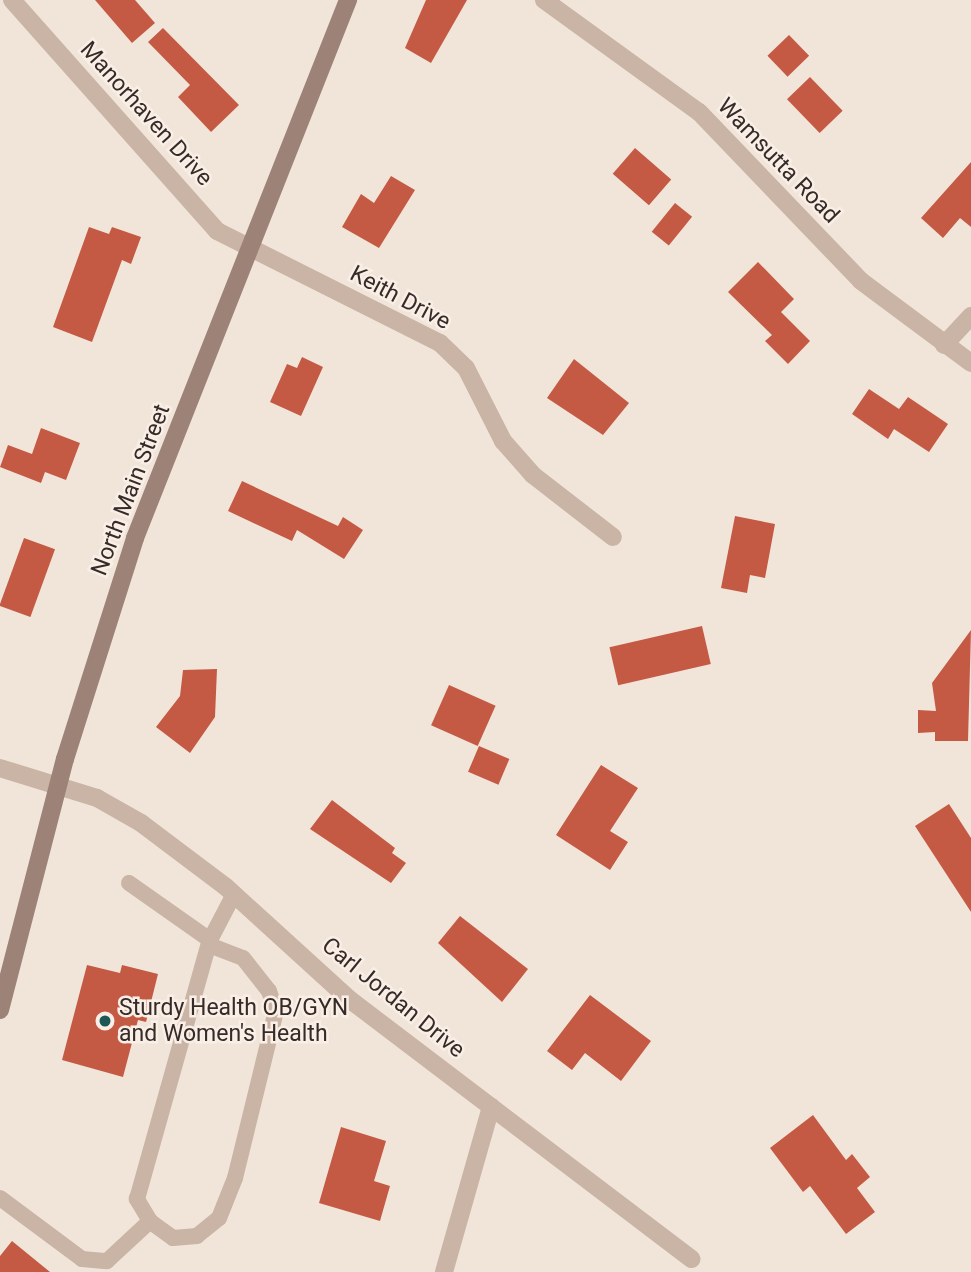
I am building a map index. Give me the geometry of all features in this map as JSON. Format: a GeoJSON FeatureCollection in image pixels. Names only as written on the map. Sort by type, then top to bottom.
{"type":"FeatureCollection","features":[{"type":"Feature","properties":{"kind":"main road","name":"North Main Street"},"geometry":{"type":"LineString","coordinates":[[0,1010],[58,787],[135,538],[252,252],[348,0]]}},
{"type":"Feature","properties":{"kind":"street","name":"Manorhaven Drive"},"geometry":{"type":"LineString","coordinates":[[12,0],[218,231],[252,252]]}},
{"type":"Feature","properties":{"kind":"street","name":"Wamsutta Road"},"geometry":{"type":"LineString","coordinates":[[546,1],[699,113],[860,281],[971,363]]}},
{"type":"Feature","properties":{"kind":"street","name":"Keith Drive"},"geometry":{"type":"LineString","coordinates":[[252,252],[440,343],[466,368],[503,441],[533,475],[613,537]]}},
{"type":"Feature","properties":{"kind":"street"},"geometry":{"type":"LineString","coordinates":[[944,345],[971,316]]}},
{"type":"Feature","properties":{"kind":"street","name":"Carl Jordan Drive"},"geometry":{"type":"LineString","coordinates":[[0,768],[97,798],[141,823],[234,894],[349,999],[692,1259]]}},
{"type":"Feature","properties":{"kind":"street"},"geometry":{"type":"LineString","coordinates":[[444,1272],[491,1107]]}},
{"type":"Feature","properties":{"kind":"lane"},"geometry":{"type":"LineString","coordinates":[[129,883],[210,942],[243,958],[269,991],[276,1011],[235,1178],[219,1218],[197,1236],[173,1238],[150,1221],[137,1199],[210,942],[234,894]]}},
{"type":"Feature","properties":{"kind":"lane"},"geometry":{"type":"LineString","coordinates":[[0,1198],[82,1259],[103,1266],[150,1221]]}},
{"type":"Feature","properties":{"kind":"building"},"geometry":{"type":"Polygon","coordinates":[[[95,0],[135,0],[155,23],[132,43],[95,0]]]}},
{"type":"Feature","properties":{"kind":"building"},"geometry":{"type":"Polygon","coordinates":[[[426,0],[467,0],[431,63],[405,48],[426,0]]]}},
{"type":"Feature","properties":{"kind":"building"},"geometry":{"type":"Polygon","coordinates":[[[163,28],[239,105],[211,132],[178,97],[190,85],[148,42],[163,28]]]}},
{"type":"Feature","properties":{"kind":"building"},"geometry":{"type":"Polygon","coordinates":[[[789,35],[809,56],[788,77],[767,56],[789,35]]]}},
{"type":"Feature","properties":{"kind":"building"},"geometry":{"type":"Polygon","coordinates":[[[810,77],[843,111],[820,133],[787,99],[810,77]]]}},
{"type":"Feature","properties":{"kind":"building"},"geometry":{"type":"Polygon","coordinates":[[[635,148],[671,179],[649,205],[613,174],[635,148]]]}},
{"type":"Feature","properties":{"kind":"building"},"geometry":{"type":"Polygon","coordinates":[[[971,162],[971,227],[960,218],[943,238],[921,218],[971,162]]]}},
{"type":"Feature","properties":{"kind":"building"},"geometry":{"type":"Polygon","coordinates":[[[391,176],[415,190],[379,248],[342,227],[361,194],[374,203],[391,176]]]}},
{"type":"Feature","properties":{"kind":"building"},"geometry":{"type":"Polygon","coordinates":[[[675,203],[692,217],[669,246],[652,232],[675,203]]]}},
{"type":"Feature","properties":{"kind":"building"},"geometry":{"type":"Polygon","coordinates":[[[89,227],[109,234],[112,227],[141,237],[131,264],[122,260],[92,342],[53,327],[89,227]]]}},
{"type":"Feature","properties":{"kind":"building"},"geometry":{"type":"Polygon","coordinates":[[[758,262],[794,299],[781,312],[810,341],[788,364],[765,341],[772,335],[728,292],[758,262]]]}},
{"type":"Feature","properties":{"kind":"building"},"geometry":{"type":"Polygon","coordinates":[[[302,357],[323,367],[301,416],[270,402],[287,364],[297,368],[302,357]]]}},
{"type":"Feature","properties":{"kind":"building"},"geometry":{"type":"Polygon","coordinates":[[[574,359],[629,403],[603,435],[547,398],[574,359]]]}},
{"type":"Feature","properties":{"kind":"building"},"geometry":{"type":"Polygon","coordinates":[[[869,389],[899,409],[908,397],[948,424],[929,452],[894,429],[888,439],[852,414],[869,389]]]}},
{"type":"Feature","properties":{"kind":"building"},"geometry":{"type":"Polygon","coordinates":[[[41,428],[80,443],[66,480],[45,472],[41,483],[0,467],[8,445],[32,454],[41,428]]]}},
{"type":"Feature","properties":{"kind":"building"},"geometry":{"type":"Polygon","coordinates":[[[242,481],[338,526],[343,517],[363,530],[344,559],[297,530],[292,541],[228,511],[242,481]]]}},
{"type":"Feature","properties":{"kind":"building"},"geometry":{"type":"Polygon","coordinates":[[[735,516],[775,524],[765,578],[750,575],[747,593],[721,588],[735,516]]]}},
{"type":"Feature","properties":{"kind":"building"},"geometry":{"type":"Polygon","coordinates":[[[24,538],[55,549],[30,617],[0,606],[24,538]]]}},
{"type":"Feature","properties":{"kind":"building"},"geometry":{"type":"Polygon","coordinates":[[[702,626],[711,664],[618,685],[609,647],[702,626]]]}},
{"type":"Feature","properties":{"kind":"building"},"geometry":{"type":"Polygon","coordinates":[[[971,630],[968,741],[935,741],[935,732],[918,733],[918,710],[936,711],[932,683],[971,630]]]}},
{"type":"Feature","properties":{"kind":"building"},"geometry":{"type":"Polygon","coordinates":[[[217,669],[215,717],[190,753],[156,727],[180,696],[183,670],[217,669]]]}},
{"type":"Feature","properties":{"kind":"building"},"geometry":{"type":"Polygon","coordinates":[[[449,685],[496,706],[478,746],[431,725],[449,685]]]}},
{"type":"Feature","properties":{"kind":"building"},"geometry":{"type":"Polygon","coordinates":[[[479,746],[509,759],[498,785],[468,772],[479,746]]]}},
{"type":"Feature","properties":{"kind":"building"},"geometry":{"type":"Polygon","coordinates":[[[601,765],[638,788],[610,831],[628,842],[610,870],[556,835],[601,765]]]}},
{"type":"Feature","properties":{"kind":"building"},"geometry":{"type":"Polygon","coordinates":[[[332,800],[395,848],[392,853],[406,863],[391,883],[310,829],[332,800]]]}},
{"type":"Feature","properties":{"kind":"building"},"geometry":{"type":"Polygon","coordinates":[[[949,804],[971,838],[971,912],[915,826],[949,804]]]}},
{"type":"Feature","properties":{"kind":"building"},"geometry":{"type":"Polygon","coordinates":[[[460,916],[528,969],[502,1002],[438,943],[460,916]]]}},
{"type":"Feature","properties":{"kind":"building","name":"Sturdy Health OB/GYN and Women's Health"},"geometry":{"type":"Polygon","coordinates":[[[87,965],[120,973],[122,965],[158,974],[146,1022],[138,1020],[123,1077],[62,1060],[87,965]]]}},
{"type":"Feature","properties":{"kind":"building"},"geometry":{"type":"Polygon","coordinates":[[[590,995],[651,1041],[621,1081],[585,1053],[572,1070],[547,1051],[590,995]]]}},
{"type":"Feature","properties":{"kind":"building"},"geometry":{"type":"Polygon","coordinates":[[[813,1115],[846,1160],[852,1154],[870,1177],[857,1188],[875,1212],[846,1234],[810,1186],[803,1192],[770,1148],[813,1115]]]}},
{"type":"Feature","properties":{"kind":"building"},"geometry":{"type":"Polygon","coordinates":[[[341,1127],[386,1141],[374,1181],[390,1186],[380,1221],[319,1203],[341,1127]]]}},
{"type":"Feature","properties":{"kind":"building"},"geometry":{"type":"Polygon","coordinates":[[[12,1241],[50,1272],[0,1272],[0,1256],[12,1241]]]}},
{"type":"Feature","properties":{"kind":"place","name":"Sturdy Health OB/GYN and Women's Health"},"geometry":{"type":"Point","coordinates":[105,1021]}}]}
